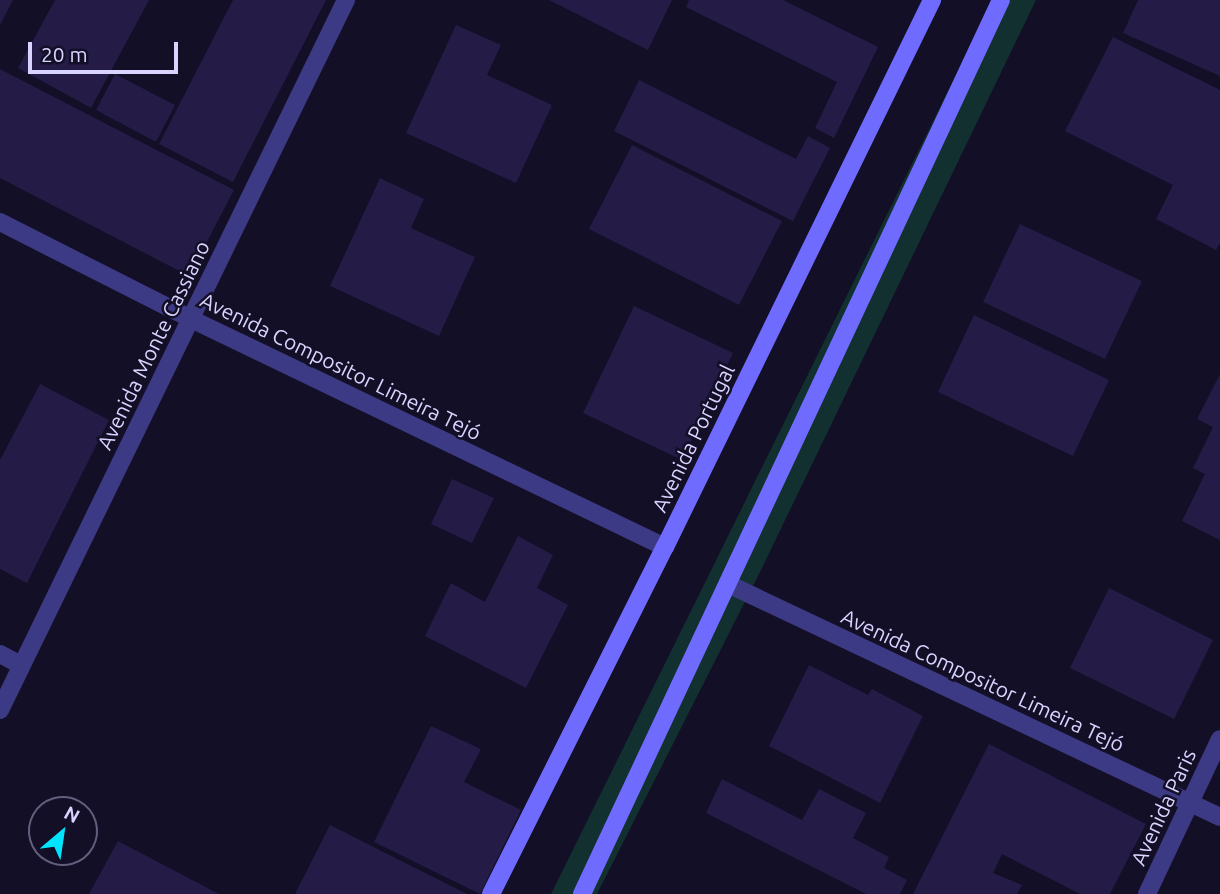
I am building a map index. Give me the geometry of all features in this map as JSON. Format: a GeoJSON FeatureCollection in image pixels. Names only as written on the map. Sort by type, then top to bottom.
{"type":"FeatureCollection","features":[{"type":"Feature","properties":{"kind":"street","name":"Avenida Monte Cassiano"},"geometry":{"type":"LineString","coordinates":[[0,710],[346,0]]}},
{"type":"Feature","properties":{"kind":"street","name":"Avenida Portugal"},"geometry":{"type":"LineString","coordinates":[[491,894],[665,547],[932,0]]}},
{"type":"Feature","properties":{"kind":"street"},"geometry":{"type":"LineString","coordinates":[[582,894],[1001,0]]}},
{"type":"Feature","properties":{"kind":"street","name":"Avenida Compositor Limeira Tejó"},"geometry":{"type":"LineString","coordinates":[[0,222],[191,319],[665,547]]}},
{"type":"Feature","properties":{"kind":"street","name":"Avenida Compositor Limeira Tejó"},"geometry":{"type":"LineString","coordinates":[[728,584],[1220,817]]}},
{"type":"Feature","properties":{"kind":"street"},"geometry":{"type":"LineString","coordinates":[[0,654],[21,665]]}},
{"type":"Feature","properties":{"kind":"street","name":"Avenida Paris"},"geometry":{"type":"LineString","coordinates":[[1147,894],[1220,739]]}},
{"type":"Feature","properties":{"kind":"green space"},"geometry":{"type":"Polygon","coordinates":[[[993,0],[1036,0],[761,570],[597,894],[551,894],[993,0]]]}},
{"type":"Feature","properties":{"kind":"building"},"geometry":{"type":"Polygon","coordinates":[[[0,0],[13,0],[0,25],[0,0]]]}},
{"type":"Feature","properties":{"kind":"building"},"geometry":{"type":"Polygon","coordinates":[[[55,0],[149,0],[91,108],[18,68],[55,0]]]}},
{"type":"Feature","properties":{"kind":"building"},"geometry":{"type":"Polygon","coordinates":[[[233,0],[326,0],[233,182],[159,144],[233,0]]]}},
{"type":"Feature","properties":{"kind":"building"},"geometry":{"type":"Polygon","coordinates":[[[549,0],[672,0],[648,50],[549,0]]]}},
{"type":"Feature","properties":{"kind":"building"},"geometry":{"type":"Polygon","coordinates":[[[689,0],[783,0],[878,47],[834,138],[815,128],[837,82],[686,7],[689,0]]]}},
{"type":"Feature","properties":{"kind":"building"},"geometry":{"type":"Polygon","coordinates":[[[1138,0],[1220,0],[1220,76],[1123,33],[1138,0]]]}},
{"type":"Feature","properties":{"kind":"building"},"geometry":{"type":"Polygon","coordinates":[[[456,25],[501,45],[487,75],[552,105],[516,183],[406,133],[456,25]]]}},
{"type":"Feature","properties":{"kind":"building"},"geometry":{"type":"Polygon","coordinates":[[[1113,37],[1220,90],[1220,243],[1216,250],[1156,219],[1173,185],[1065,131],[1113,37]]]}},
{"type":"Feature","properties":{"kind":"building"},"geometry":{"type":"Polygon","coordinates":[[[0,69],[234,190],[189,276],[0,178],[0,69]]]}},
{"type":"Feature","properties":{"kind":"building"},"geometry":{"type":"Polygon","coordinates":[[[115,74],[175,105],[156,142],[96,110],[115,74]]]}},
{"type":"Feature","properties":{"kind":"building"},"geometry":{"type":"Polygon","coordinates":[[[639,80],[796,159],[808,136],[830,148],[793,221],[614,131],[639,80]]]}},
{"type":"Feature","properties":{"kind":"building"},"geometry":{"type":"Polygon","coordinates":[[[632,145],[782,221],[739,305],[589,229],[632,145]]]}},
{"type":"Feature","properties":{"kind":"building"},"geometry":{"type":"Polygon","coordinates":[[[380,178],[424,199],[411,228],[475,257],[439,336],[330,286],[380,178]]]}},
{"type":"Feature","properties":{"kind":"building"},"geometry":{"type":"Polygon","coordinates":[[[1020,224],[1142,281],[1105,359],[983,302],[1020,224]]]}},
{"type":"Feature","properties":{"kind":"building"},"geometry":{"type":"Polygon","coordinates":[[[634,306],[733,353],[682,460],[583,413],[634,306]]]}},
{"type":"Feature","properties":{"kind":"building"},"geometry":{"type":"Polygon","coordinates":[[[974,315],[1109,380],[1073,456],[938,392],[974,315]]]}},
{"type":"Feature","properties":{"kind":"building"},"geometry":{"type":"Polygon","coordinates":[[[1220,374],[1220,540],[1182,521],[1205,474],[1193,468],[1213,427],[1197,419],[1220,374]]]}},
{"type":"Feature","properties":{"kind":"building"},"geometry":{"type":"Polygon","coordinates":[[[40,384],[109,420],[27,583],[0,569],[0,460],[40,384]]]}},
{"type":"Feature","properties":{"kind":"building"},"geometry":{"type":"Polygon","coordinates":[[[452,479],[494,498],[472,543],[431,524],[452,479]]]}},
{"type":"Feature","properties":{"kind":"building"},"geometry":{"type":"Polygon","coordinates":[[[518,536],[553,555],[537,588],[568,605],[526,688],[425,636],[451,583],[485,602],[518,536]]]}},
{"type":"Feature","properties":{"kind":"building"},"geometry":{"type":"Polygon","coordinates":[[[1109,588],[1213,640],[1174,719],[1070,668],[1109,588]]]}},
{"type":"Feature","properties":{"kind":"building"},"geometry":{"type":"Polygon","coordinates":[[[809,665],[868,695],[872,689],[923,716],[880,803],[769,746],[809,665]]]}},
{"type":"Feature","properties":{"kind":"building"},"geometry":{"type":"Polygon","coordinates":[[[431,726],[481,749],[464,782],[521,810],[480,894],[374,842],[431,726]]]}},
{"type":"Feature","properties":{"kind":"building"},"geometry":{"type":"Polygon","coordinates":[[[989,744],[1146,824],[1110,894],[1080,894],[1002,854],[993,873],[1022,885],[1017,894],[913,894],[989,744]]]}},
{"type":"Feature","properties":{"kind":"building"},"geometry":{"type":"Polygon","coordinates":[[[722,779],[802,820],[819,789],[866,813],[853,838],[889,857],[884,868],[907,880],[900,894],[866,894],[706,813],[722,779]]]}},
{"type":"Feature","properties":{"kind":"building"},"geometry":{"type":"Polygon","coordinates":[[[330,825],[467,894],[295,894],[330,825]]]}},
{"type":"Feature","properties":{"kind":"building"},"geometry":{"type":"Polygon","coordinates":[[[118,841],[219,894],[89,894],[118,841]]]}}]}
